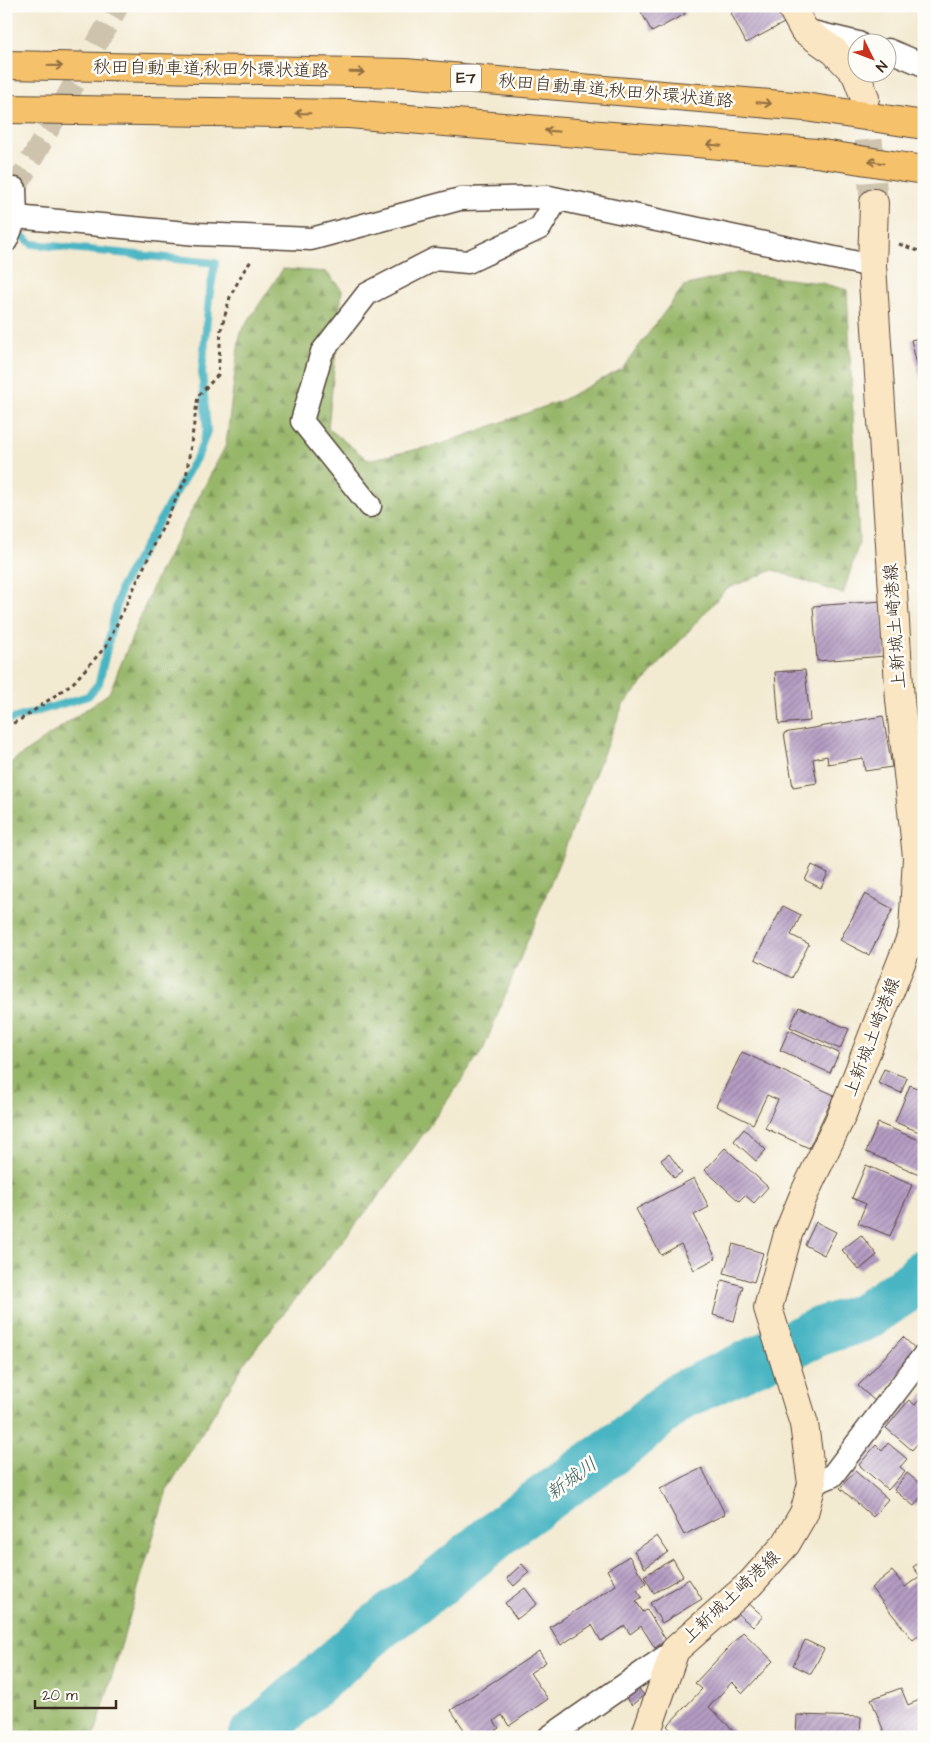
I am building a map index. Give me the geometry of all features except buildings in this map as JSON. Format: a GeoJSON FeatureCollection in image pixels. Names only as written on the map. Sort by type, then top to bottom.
{"type":"FeatureCollection","features":[{"type":"Feature","properties":{"kind":"highway","name":"秋田自動車道;秋田外環状道路"},"geometry":{"type":"LineString","coordinates":[[6,65],[404,72],[806,107],[924,125]]}},
{"type":"Feature","properties":{"kind":"highway"},"geometry":{"type":"LineString","coordinates":[[6,109],[350,114],[816,154],[924,170]]}},
{"type":"Feature","properties":{"kind":"main road"},"geometry":{"type":"LineString","coordinates":[[791,6],[804,30],[834,51],[856,74],[865,98]]}},
{"type":"Feature","properties":{"kind":"main road","name":"上新城土崎港線"},"geometry":{"type":"LineString","coordinates":[[645,1737],[674,1650],[750,1584],[786,1544],[804,1513],[812,1484],[804,1424],[768,1308],[791,1225],[841,1117],[913,932],[921,866],[900,700],[872,266],[874,203]]}},
{"type":"Feature","properties":{"kind":"street"},"geometry":{"type":"LineString","coordinates":[[804,30],[848,41]]}},
{"type":"Feature","properties":{"kind":"street"},"geometry":{"type":"LineString","coordinates":[[898,54],[924,65]]}},
{"type":"Feature","properties":{"kind":"street"},"geometry":{"type":"LineString","coordinates":[[6,241],[16,217],[15,189]]}},
{"type":"Feature","properties":{"kind":"street"},"geometry":{"type":"LineString","coordinates":[[16,217],[197,234],[311,239],[460,199],[549,197],[872,266]]}},
{"type":"Feature","properties":{"kind":"street"},"geometry":{"type":"LineString","coordinates":[[370,506],[302,421],[322,352],[366,294],[435,259],[468,262],[540,228],[557,199]]}},
{"type":"Feature","properties":{"kind":"street"},"geometry":{"type":"LineString","coordinates":[[812,1484],[832,1476],[924,1355]]}},
{"type":"Feature","properties":{"kind":"street"},"geometry":{"type":"LineString","coordinates":[[549,1737],[674,1650]]}},
{"type":"Feature","properties":{"kind":"path"},"geometry":{"type":"LineString","coordinates":[[6,727],[26,717],[74,682],[107,645],[186,478],[198,396],[218,375],[221,330],[230,297],[243,272],[254,258]]}},
{"type":"Feature","properties":{"kind":"green space"},"geometry":{"type":"Polygon","coordinates":[[[283,269],[326,272],[342,290],[328,428],[368,460],[442,444],[560,401],[622,369],[684,286],[737,273],[821,283],[847,290],[859,543],[843,594],[773,570],[726,589],[623,705],[483,1050],[385,1188],[247,1359],[167,1490],[94,1737],[6,1737],[6,766],[109,693],[156,579],[226,445],[240,333],[283,269]]]}},
{"type":"Feature","properties":{"kind":"waterway"},"geometry":{"type":"LineString","coordinates":[[6,721],[88,696],[99,683],[121,587],[199,453],[207,431],[202,372],[209,298],[215,263],[32,244],[22,236]]}},
{"type":"Feature","properties":{"kind":"waterway","name":"新城川"},"geometry":{"type":"LineString","coordinates":[[252,1737],[379,1626],[435,1585],[513,1521],[626,1441],[680,1396],[818,1332],[864,1317],[917,1281],[924,1273]]}},
{"type":"Feature","properties":{"kind":"tunnel"},"geometry":{"type":"LineString","coordinates":[[15,189],[118,6]]}},
{"type":"Feature","properties":{"kind":"tunnel"},"geometry":{"type":"LineString","coordinates":[[865,98],[874,203]]}}]}
